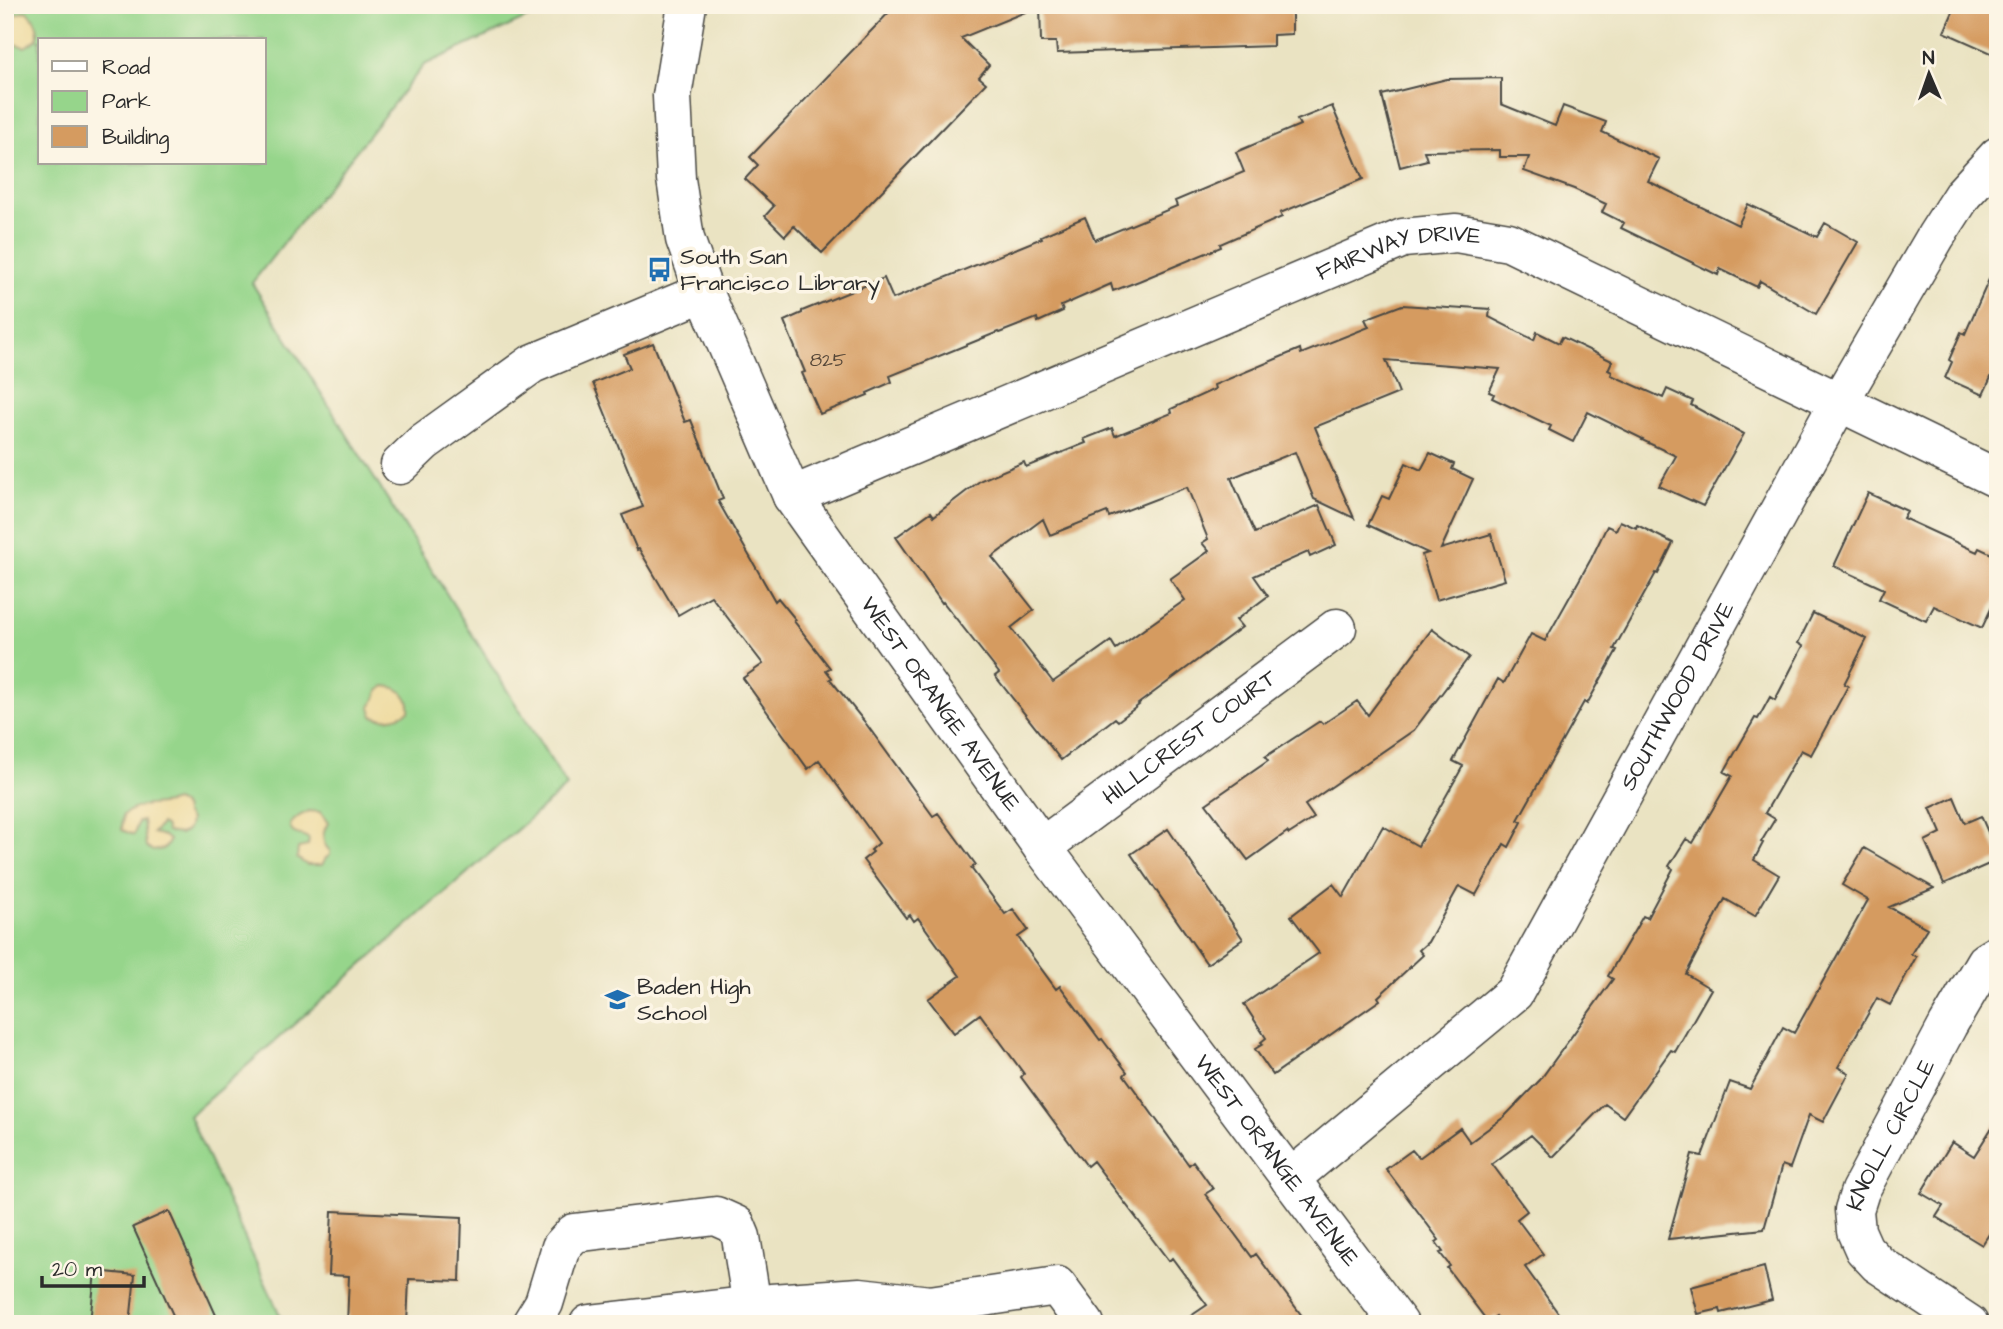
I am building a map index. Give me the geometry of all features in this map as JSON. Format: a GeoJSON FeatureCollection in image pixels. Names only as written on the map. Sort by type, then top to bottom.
{"type":"FeatureCollection","features":[{"type":"Feature","properties":{"kind":"street","name":"WEST ORANGE AVENUE"},"geometry":{"type":"LineString","coordinates":[[687,5],[672,96],[676,179],[685,239],[704,292],[792,496],[1042,848],[1399,1324]]}},
{"type":"Feature","properties":{"kind":"street","name":"SOUTHWOOD DRIVE"},"geometry":{"type":"LineString","coordinates":[[1290,1179],[1514,993],[1839,402],[1963,194],[1998,156]]}},
{"type":"Feature","properties":{"kind":"street","name":"FAIRWAY DRIVE"},"geometry":{"type":"LineString","coordinates":[[792,496],[1403,239],[1456,233],[1508,242],[1998,479]]}},
{"type":"Feature","properties":{"kind":"street"},"geometry":{"type":"LineString","coordinates":[[400,465],[424,442],[532,364],[704,292]]}},
{"type":"Feature","properties":{"kind":"street","name":"HILLCREST COURT"},"geometry":{"type":"LineString","coordinates":[[1042,848],[1337,628]]}},
{"type":"Feature","properties":{"kind":"street","name":"KNOLL CIRCLE"},"geometry":{"type":"LineString","coordinates":[[1969,1324],[1878,1264],[1864,1249],[1856,1231],[1854,1210],[1860,1191],[1948,1026],[1985,962],[1998,954]]}},
{"type":"Feature","properties":{"kind":"street"},"geometry":{"type":"LineString","coordinates":[[531,1324],[544,1303],[561,1247],[574,1233],[716,1216],[736,1224],[741,1237],[752,1306]]}},
{"type":"Feature","properties":{"kind":"street"},"geometry":{"type":"LineString","coordinates":[[589,1324],[860,1297],[945,1315],[1057,1286],[1085,1324]]}},
{"type":"Feature","properties":{"kind":"green space"},"geometry":{"type":"Polygon","coordinates":[[[5,5],[555,5],[424,65],[252,283],[567,786],[189,1116],[284,1324],[5,1324],[5,5]]]}},
{"type":"Feature","properties":{"kind":"sand"},"geometry":{"type":"Polygon","coordinates":[[[26,11],[36,23],[37,39],[25,47],[5,45],[6,21],[26,11]]]}},
{"type":"Feature","properties":{"kind":"sand"},"geometry":{"type":"Polygon","coordinates":[[[385,686],[395,688],[406,696],[409,711],[391,718],[373,716],[370,707],[378,691],[385,686]]]}},
{"type":"Feature","properties":{"kind":"sand"},"geometry":{"type":"Polygon","coordinates":[[[175,801],[184,807],[190,820],[189,827],[180,834],[167,832],[161,824],[153,833],[169,840],[163,849],[153,851],[146,846],[143,821],[138,822],[134,835],[122,830],[123,815],[130,810],[175,801]]]}},
{"type":"Feature","properties":{"kind":"sand"},"geometry":{"type":"Polygon","coordinates":[[[309,811],[320,812],[328,823],[323,838],[330,855],[322,865],[307,865],[297,858],[298,848],[308,846],[309,839],[294,833],[290,824],[309,811]]]}},
{"type":"Feature","properties":{"kind":"building"},"geometry":{"type":"Polygon","coordinates":[[[896,5],[1040,6],[961,38],[989,65],[979,77],[986,83],[822,253],[794,226],[785,236],[765,216],[774,206],[745,179],[758,165],[750,157],[896,5]]]}},
{"type":"Feature","properties":{"kind":"building"},"geometry":{"type":"Polygon","coordinates":[[[1040,5],[1292,5],[1292,34],[1273,35],[1273,46],[1057,53],[1056,42],[1041,42],[1040,5]]]}},
{"type":"Feature","properties":{"kind":"building"},"geometry":{"type":"Polygon","coordinates":[[[1956,5],[1998,5],[1998,56],[1944,32],[1956,5]]]}},
{"type":"Feature","properties":{"kind":"building"},"geometry":{"type":"Polygon","coordinates":[[[1501,78],[1501,104],[1555,126],[1563,106],[1606,122],[1602,132],[1659,159],[1648,181],[1738,225],[1748,204],[1817,237],[1825,223],[1858,242],[1816,314],[1760,281],[1757,287],[1720,269],[1718,275],[1621,228],[1624,223],[1602,212],[1606,204],[1524,171],[1529,157],[1500,157],[1500,150],[1424,151],[1427,160],[1400,167],[1382,95],[1447,79],[1501,78]]]}},
{"type":"Feature","properties":{"kind":"building"},"geometry":{"type":"Polygon","coordinates":[[[1332,106],[1363,179],[1280,213],[1282,217],[1220,244],[1221,247],[1113,291],[1111,284],[1061,306],[1063,311],[1038,322],[1037,318],[998,332],[890,376],[892,382],[867,393],[868,395],[820,414],[784,321],[884,278],[893,299],[1042,238],[1041,236],[1085,217],[1095,240],[1177,206],[1175,201],[1244,172],[1236,152],[1300,125],[1297,120],[1332,106]]]}},
{"type":"Feature","properties":{"kind":"building"},"geometry":{"type":"Polygon","coordinates":[[[1998,259],[1998,362],[1983,395],[1945,378],[1952,362],[1949,360],[1961,332],[1965,334],[1998,259]]]}},
{"type":"Feature","properties":{"kind":"building"},"geometry":{"type":"Polygon","coordinates":[[[1402,305],[1490,309],[1489,317],[1534,340],[1537,332],[1559,343],[1562,337],[1612,361],[1608,370],[1612,372],[1611,375],[1663,398],[1667,389],[1693,401],[1691,405],[1744,434],[1703,506],[1659,486],[1676,456],[1643,439],[1588,412],[1573,442],[1549,430],[1551,426],[1492,398],[1494,394],[1489,392],[1500,369],[1386,360],[1399,393],[1315,427],[1354,518],[1314,499],[1295,452],[1231,478],[1255,533],[1319,505],[1336,545],[1310,557],[1308,552],[1254,576],[1268,596],[1236,620],[1242,627],[1118,721],[1115,718],[1061,760],[995,676],[999,673],[942,603],[896,537],[931,512],[934,516],[981,480],[1024,462],[1026,467],[1086,443],[1084,439],[1112,428],[1115,436],[1172,413],[1171,409],[1215,389],[1214,385],[1300,349],[1301,354],[1369,327],[1365,319],[1402,305]],[[1187,487],[1109,517],[1107,512],[1050,535],[1043,519],[992,557],[1034,610],[1011,628],[1053,682],[1111,641],[1116,649],[1185,600],[1170,579],[1209,551],[1202,543],[1208,539],[1187,487]]]}},
{"type":"Feature","properties":{"kind":"building"},"geometry":{"type":"Polygon","coordinates":[[[653,343],[685,422],[691,420],[723,499],[718,501],[775,601],[778,598],[796,620],[794,621],[830,668],[826,670],[832,678],[830,679],[933,816],[938,813],[976,865],[971,868],[1005,914],[1013,909],[1028,930],[1018,937],[1056,989],[1060,986],[1127,1072],[1124,1075],[1189,1165],[1193,1161],[1213,1189],[1205,1194],[1252,1257],[1256,1254],[1308,1324],[1179,1324],[1207,1305],[1172,1258],[1169,1261],[1093,1161],[1087,1166],[1021,1077],[1024,1074],[980,1014],[954,1033],[928,999],[960,976],[918,918],[914,921],[910,915],[906,918],[863,860],[879,843],[819,760],[808,769],[743,678],[763,664],[711,596],[678,615],[639,549],[637,550],[622,515],[643,507],[593,383],[630,368],[624,354],[653,343]]]}},
{"type":"Feature","properties":{"kind":"building"},"geometry":{"type":"Polygon","coordinates":[[[1430,453],[1454,464],[1452,469],[1473,479],[1441,549],[1491,534],[1505,580],[1436,600],[1422,555],[1428,553],[1368,525],[1382,496],[1389,499],[1406,463],[1421,470],[1430,453]]]}},
{"type":"Feature","properties":{"kind":"building"},"geometry":{"type":"Polygon","coordinates":[[[1868,493],[1907,511],[1903,518],[1977,552],[1979,548],[1998,557],[1998,594],[1982,628],[1934,606],[1926,621],[1879,599],[1884,589],[1834,566],[1868,493]]]}},
{"type":"Feature","properties":{"kind":"building"},"geometry":{"type":"Polygon","coordinates":[[[1620,521],[1636,528],[1637,525],[1673,543],[1587,704],[1584,702],[1518,820],[1522,822],[1509,847],[1504,844],[1476,895],[1459,886],[1428,942],[1419,950],[1423,955],[1378,997],[1380,1000],[1273,1075],[1255,1049],[1263,1044],[1261,1042],[1266,1038],[1244,1004],[1319,953],[1291,916],[1333,884],[1343,897],[1383,826],[1418,846],[1463,766],[1453,761],[1498,679],[1504,683],[1531,634],[1545,641],[1607,526],[1616,530],[1620,521]]]}},
{"type":"Feature","properties":{"kind":"building"},"geometry":{"type":"Polygon","coordinates":[[[1813,613],[1867,639],[1844,684],[1848,686],[1811,755],[1801,750],[1765,813],[1775,819],[1754,860],[1779,875],[1755,916],[1725,899],[1686,974],[1711,989],[1675,1052],[1671,1050],[1623,1117],[1605,1104],[1553,1157],[1531,1135],[1492,1164],[1527,1211],[1517,1219],[1543,1254],[1525,1267],[1566,1324],[1502,1324],[1496,1316],[1488,1322],[1447,1268],[1450,1266],[1436,1242],[1439,1240],[1386,1169],[1412,1150],[1419,1158],[1460,1128],[1470,1142],[1504,1117],[1540,1080],[1613,979],[1608,976],[1643,916],[1647,918],[1673,869],[1669,866],[1686,839],[1693,843],[1732,776],[1724,772],[1755,718],[1758,719],[1770,697],[1775,700],[1803,646],[1798,643],[1813,613]]]}},
{"type":"Feature","properties":{"kind":"building"},"geometry":{"type":"Polygon","coordinates":[[[1432,629],[1469,657],[1414,730],[1305,805],[1314,818],[1289,834],[1287,832],[1248,860],[1206,804],[1268,761],[1265,757],[1320,721],[1323,724],[1357,701],[1368,715],[1432,629]]]}},
{"type":"Feature","properties":{"kind":"building"},"geometry":{"type":"Polygon","coordinates":[[[1954,797],[1965,823],[1981,816],[1998,860],[1944,884],[1925,841],[1941,833],[1930,808],[1954,797]]]}},
{"type":"Feature","properties":{"kind":"building"},"geometry":{"type":"Polygon","coordinates":[[[1168,829],[1243,939],[1207,964],[1131,854],[1168,829]]]}},
{"type":"Feature","properties":{"kind":"building"},"geometry":{"type":"Polygon","coordinates":[[[1864,848],[1934,888],[1889,907],[1927,928],[1911,954],[1916,957],[1890,1005],[1877,998],[1838,1067],[1849,1073],[1823,1122],[1809,1115],[1790,1168],[1782,1165],[1764,1229],[1668,1239],[1692,1154],[1702,1156],[1730,1082],[1750,1089],[1783,1027],[1794,1033],[1868,900],[1842,885],[1864,848]]]}},
{"type":"Feature","properties":{"kind":"building"},"geometry":{"type":"Polygon","coordinates":[[[1998,1118],[1998,1220],[1982,1245],[1936,1217],[1943,1206],[1921,1193],[1952,1142],[1974,1156],[1998,1118]]]}},
{"type":"Feature","properties":{"kind":"building"},"geometry":{"type":"Polygon","coordinates":[[[169,1211],[220,1324],[177,1324],[133,1227],[169,1211]]]}},
{"type":"Feature","properties":{"kind":"building"},"geometry":{"type":"Polygon","coordinates":[[[332,1211],[462,1217],[460,1281],[409,1279],[407,1324],[347,1324],[349,1276],[329,1275],[332,1211]]]}},
{"type":"Feature","properties":{"kind":"building"},"geometry":{"type":"Polygon","coordinates":[[[1764,1267],[1772,1300],[1721,1313],[1720,1309],[1698,1314],[1691,1287],[1764,1267]]]}},
{"type":"Feature","properties":{"kind":"building"},"geometry":{"type":"Polygon","coordinates":[[[95,1271],[135,1275],[130,1324],[90,1324],[95,1271]]]}},
{"type":"Feature","properties":{"kind":"place","name":"South San Francisco Library"},"geometry":{"type":"Point","coordinates":[660,270]}},
{"type":"Feature","properties":{"kind":"place","name":"Baden High School"},"geometry":{"type":"Point","coordinates":[617,1000]}}]}
